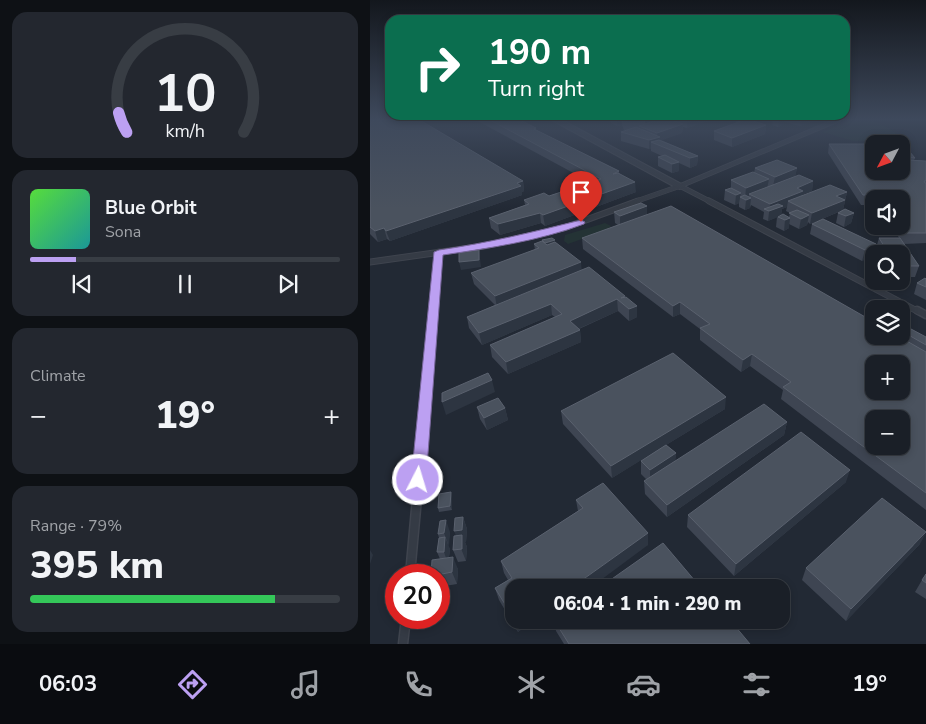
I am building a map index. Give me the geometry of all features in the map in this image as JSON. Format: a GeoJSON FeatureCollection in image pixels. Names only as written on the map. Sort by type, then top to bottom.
{"type":"FeatureCollection","features":[{"type":"Feature","properties":{"kind":"street"},"geometry":{"type":"LineString","coordinates":[[611,149],[680,186]]}},
{"type":"Feature","properties":{"kind":"lane"},"geometry":{"type":"LineString","coordinates":[[370,262],[484,246],[564,228],[680,186],[768,149]]}},
{"type":"Feature","properties":{"kind":"lane"},"geometry":{"type":"LineString","coordinates":[[680,186],[926,315]]}},
{"type":"Feature","properties":{"kind":"lane"},"geometry":{"type":"LineString","coordinates":[[411,564],[439,252]]}},
{"type":"Feature","properties":{"kind":"lane"},"geometry":{"type":"LineString","coordinates":[[404,644],[405,629]]}},
{"type":"Feature","properties":{"kind":"shaded area"},"geometry":{"type":"Polygon","coordinates":[[[605,223],[611,226],[607,230],[568,244],[564,241],[565,235],[605,223]]]}},
{"type":"Feature","properties":{"kind":"building"},"geometry":{"type":"Polygon","coordinates":[[[370,149],[469,149],[523,181],[517,183],[521,186],[386,231],[384,228],[375,231],[370,227],[370,149]]]}},
{"type":"Feature","properties":{"kind":"building"},"geometry":{"type":"Polygon","coordinates":[[[545,149],[575,149],[619,171],[613,174],[618,173],[635,182],[543,215],[540,213],[498,224],[489,218],[529,204],[524,200],[544,193],[549,196],[601,179],[545,149]]]}},
{"type":"Feature","properties":{"kind":"building"},"geometry":{"type":"Polygon","coordinates":[[[668,149],[681,149],[698,156],[690,158],[668,149]]]}},
{"type":"Feature","properties":{"kind":"building"},"geometry":{"type":"Polygon","coordinates":[[[832,149],[865,149],[865,180],[910,180],[910,160],[926,161],[926,181],[924,181],[926,183],[926,233],[910,233],[910,190],[865,190],[865,195],[863,195],[832,149]]]}},
{"type":"Feature","properties":{"kind":"building"},"geometry":{"type":"Polygon","coordinates":[[[665,155],[679,162],[672,164],[658,157],[665,155]]]}},
{"type":"Feature","properties":{"kind":"building"},"geometry":{"type":"Polygon","coordinates":[[[777,160],[797,168],[775,177],[755,168],[777,160]]]}},
{"type":"Feature","properties":{"kind":"building"},"geometry":{"type":"Polygon","coordinates":[[[753,172],[769,179],[746,188],[731,180],[753,172]]]}},
{"type":"Feature","properties":{"kind":"building"},"geometry":{"type":"Polygon","coordinates":[[[799,175],[813,181],[797,188],[803,191],[770,204],[749,194],[799,175]]]}},
{"type":"Feature","properties":{"kind":"building"},"geometry":{"type":"Polygon","coordinates":[[[830,185],[847,192],[836,196],[845,200],[812,213],[788,201],[830,185]]]}},
{"type":"Feature","properties":{"kind":"building"},"geometry":{"type":"Polygon","coordinates":[[[731,188],[741,193],[736,195],[725,190],[731,188]]]}},
{"type":"Feature","properties":{"kind":"building"},"geometry":{"type":"Polygon","coordinates":[[[745,195],[751,198],[746,200],[740,197],[745,195]]]}},
{"type":"Feature","properties":{"kind":"building"},"geometry":{"type":"Polygon","coordinates":[[[641,203],[647,206],[620,216],[614,212],[641,203]]]}},
{"type":"Feature","properties":{"kind":"building"},"geometry":{"type":"Polygon","coordinates":[[[778,204],[783,206],[769,211],[764,209],[778,204]]]}},
{"type":"Feature","properties":{"kind":"building"},"geometry":{"type":"Polygon","coordinates":[[[671,206],[865,317],[865,345],[910,345],[910,343],[926,352],[926,493],[875,455],[910,455],[910,410],[865,410],[865,448],[783,387],[791,382],[752,354],[743,360],[700,328],[710,324],[680,302],[673,306],[582,238],[671,206]]]}},
{"type":"Feature","properties":{"kind":"building"},"geometry":{"type":"Polygon","coordinates":[[[845,209],[854,213],[846,216],[838,213],[845,209]]]}},
{"type":"Feature","properties":{"kind":"building"},"geometry":{"type":"Polygon","coordinates":[[[797,210],[809,215],[801,219],[789,213],[797,210]]]}},
{"type":"Feature","properties":{"kind":"building"},"geometry":{"type":"Polygon","coordinates":[[[783,214],[790,218],[785,220],[778,217],[783,214]]]}},
{"type":"Feature","properties":{"kind":"building"},"geometry":{"type":"Polygon","coordinates":[[[823,219],[876,244],[865,245],[865,250],[812,224],[823,219]]]}},
{"type":"Feature","properties":{"kind":"building"},"geometry":{"type":"Polygon","coordinates":[[[552,238],[555,240],[545,243],[542,240],[552,238]]]}},
{"type":"Feature","properties":{"kind":"building"},"geometry":{"type":"Polygon","coordinates":[[[879,238],[900,238],[905,245],[883,245],[879,238]]]}},
{"type":"Feature","properties":{"kind":"building"},"geometry":{"type":"Polygon","coordinates":[[[542,241],[547,245],[555,242],[581,262],[495,296],[471,273],[539,248],[534,244],[542,241]]]}},
{"type":"Feature","properties":{"kind":"building"},"geometry":{"type":"Polygon","coordinates":[[[479,250],[479,260],[459,262],[459,252],[479,250]]]}},
{"type":"Feature","properties":{"kind":"building"},"geometry":{"type":"Polygon","coordinates":[[[910,253],[919,266],[910,266],[910,253]]]}},
{"type":"Feature","properties":{"kind":"building"},"geometry":{"type":"Polygon","coordinates":[[[589,267],[625,296],[621,298],[626,297],[637,306],[629,309],[617,299],[570,321],[580,330],[506,362],[490,345],[562,314],[551,304],[479,333],[467,317],[589,267]]]}},
{"type":"Feature","properties":{"kind":"building"},"geometry":{"type":"Polygon","coordinates":[[[925,278],[926,287],[917,283],[925,278]]]}},
{"type":"Feature","properties":{"kind":"building"},"geometry":{"type":"Polygon","coordinates":[[[910,330],[926,337],[926,345],[910,336],[910,330]]]}},
{"type":"Feature","properties":{"kind":"building"},"geometry":{"type":"Polygon","coordinates":[[[673,353],[726,397],[611,466],[561,411],[673,353]]]}},
{"type":"Feature","properties":{"kind":"building"},"geometry":{"type":"Polygon","coordinates":[[[488,373],[492,380],[442,402],[442,393],[488,373]]]}},
{"type":"Feature","properties":{"kind":"building"},"geometry":{"type":"Polygon","coordinates":[[[498,398],[505,408],[484,418],[477,407],[498,398]]]}},
{"type":"Feature","properties":{"kind":"building"},"geometry":{"type":"Polygon","coordinates":[[[764,404],[787,422],[667,505],[644,481],[764,404]]]}},
{"type":"Feature","properties":{"kind":"building"},"geometry":{"type":"Polygon","coordinates":[[[801,432],[850,470],[736,564],[688,515],[801,432]]]}},
{"type":"Feature","properties":{"kind":"building"},"geometry":{"type":"Polygon","coordinates":[[[666,445],[676,453],[650,470],[641,461],[666,445]]]}},
{"type":"Feature","properties":{"kind":"building"},"geometry":{"type":"Polygon","coordinates":[[[603,483],[648,533],[584,579],[510,579],[512,578],[501,561],[583,508],[576,500],[603,483]]]}},
{"type":"Feature","properties":{"kind":"building"},"geometry":{"type":"Polygon","coordinates":[[[451,492],[450,506],[438,508],[439,494],[451,492]]]}},
{"type":"Feature","properties":{"kind":"building"},"geometry":{"type":"Polygon","coordinates":[[[882,498],[926,532],[851,609],[806,568],[882,498]]]}},
{"type":"Feature","properties":{"kind":"building"},"geometry":{"type":"Polygon","coordinates":[[[463,517],[462,530],[454,531],[455,518],[463,517]]]}},
{"type":"Feature","properties":{"kind":"building"},"geometry":{"type":"Polygon","coordinates":[[[446,520],[444,533],[438,534],[440,521],[446,520]]]}},
{"type":"Feature","properties":{"kind":"building"},"geometry":{"type":"Polygon","coordinates":[[[462,535],[462,549],[453,550],[454,536],[462,535]]]}},
{"type":"Feature","properties":{"kind":"building"},"geometry":{"type":"Polygon","coordinates":[[[445,537],[444,552],[437,552],[439,538],[445,537]]]}},
{"type":"Feature","properties":{"kind":"building"},"geometry":{"type":"Polygon","coordinates":[[[663,543],[693,579],[612,579],[663,543]]]}},
{"type":"Feature","properties":{"kind":"building"},"geometry":{"type":"Polygon","coordinates":[[[453,557],[452,572],[450,572],[450,564],[432,564],[432,560],[453,557]]]}},
{"type":"Feature","properties":{"kind":"building"},"geometry":{"type":"Polygon","coordinates":[[[926,574],[926,583],[922,580],[926,574]]]}},
{"type":"Feature","properties":{"kind":"building"},"geometry":{"type":"Polygon","coordinates":[[[505,582],[505,604],[495,588],[505,582]]]}},
{"type":"Feature","properties":{"kind":"building"},"geometry":{"type":"Polygon","coordinates":[[[560,629],[738,629],[750,644],[569,644],[560,629]]]}},
{"type":"Feature","properties":{"kind":"route"},"geometry":{"type":"LineString","coordinates":[[418,480],[439,252],[484,246],[564,228],[581,222]]}}]}
